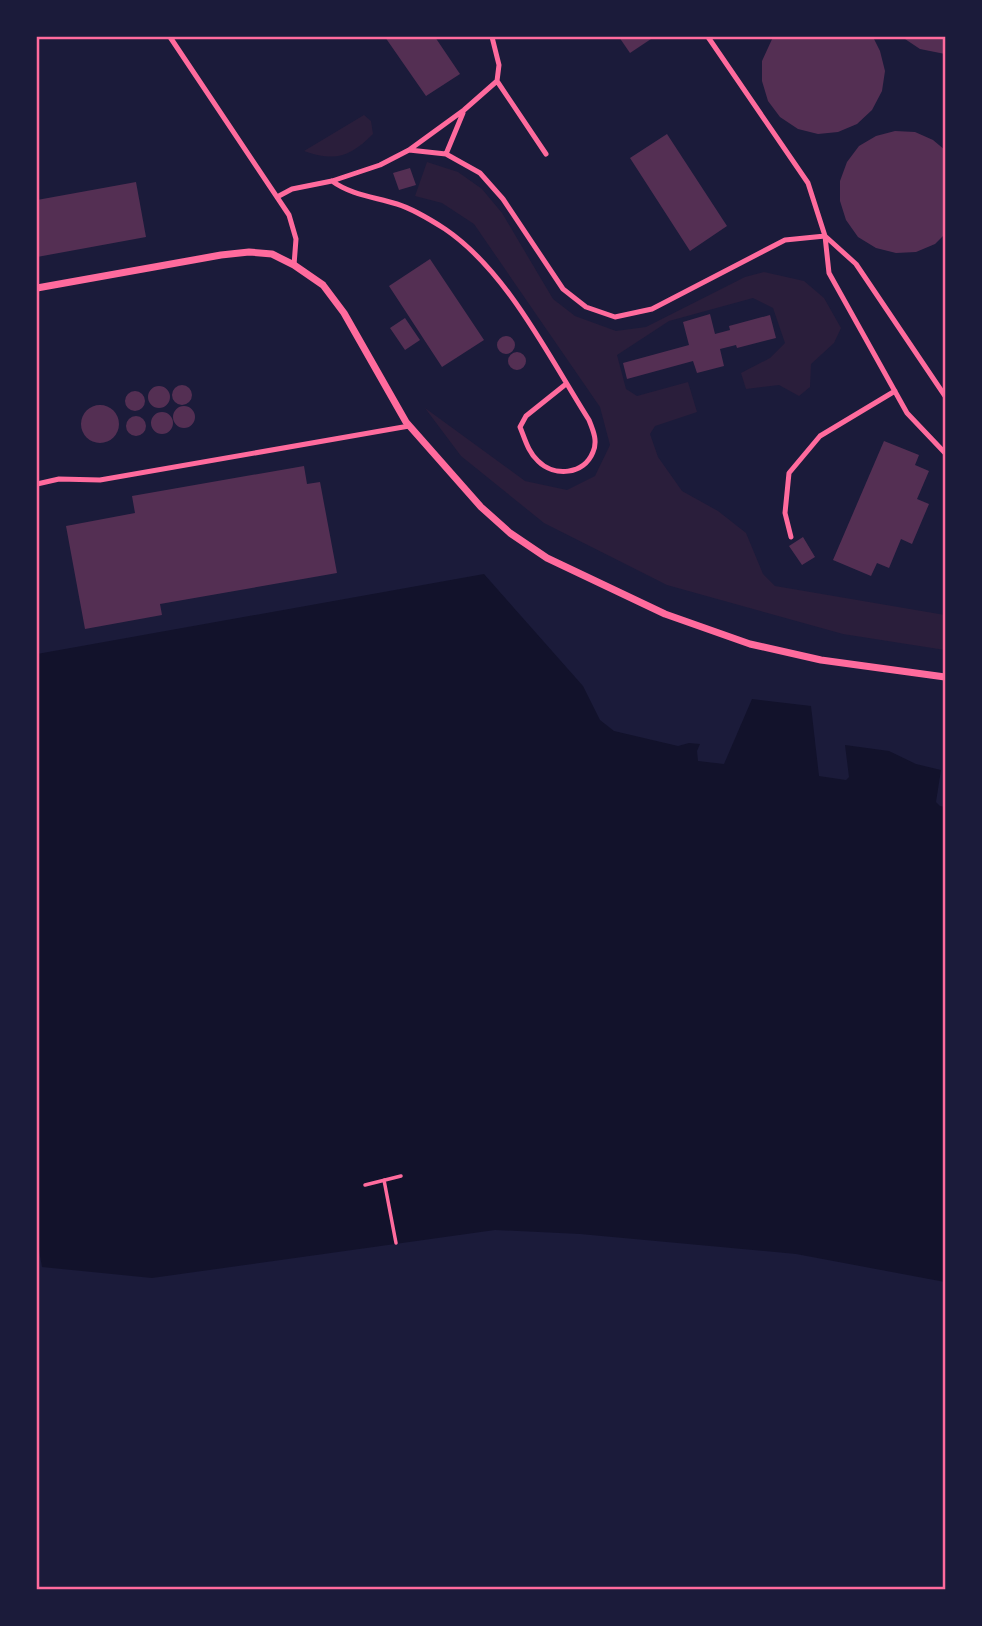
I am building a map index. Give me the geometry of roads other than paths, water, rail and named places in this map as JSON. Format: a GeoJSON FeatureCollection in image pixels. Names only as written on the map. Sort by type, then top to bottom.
{"type":"FeatureCollection","features":[{"type":"Feature","properties":{"kind":"street"},"geometry":{"type":"LineString","coordinates":[[37,288],[221,255],[249,252],[272,254],[295,265],[323,285],[344,313],[410,426],[481,507],[510,533],[547,558],[665,614],[750,644],[821,660],[945,677]]}},
{"type":"Feature","properties":{"kind":"lane"},"geometry":{"type":"LineString","coordinates":[[170,37],[289,215],[296,239],[295,265]]}},
{"type":"Feature","properties":{"kind":"lane"},"geometry":{"type":"LineString","coordinates":[[492,37],[499,65],[497,81],[546,154]]}},
{"type":"Feature","properties":{"kind":"lane"},"geometry":{"type":"LineString","coordinates":[[708,37],[808,183],[825,236],[829,273],[907,413],[945,453]]}},
{"type":"Feature","properties":{"kind":"lane"},"geometry":{"type":"LineString","coordinates":[[277,197],[292,189],[332,181],[380,165],[409,150],[464,110],[497,81]]}},
{"type":"Feature","properties":{"kind":"lane"},"geometry":{"type":"LineString","coordinates":[[446,154],[464,110]]}},
{"type":"Feature","properties":{"kind":"lane"},"geometry":{"type":"LineString","coordinates":[[409,150],[446,154],[480,173],[496,191],[563,289],[586,307],[615,317],[652,309],[785,240],[825,236],[856,264],[945,397]]}},
{"type":"Feature","properties":{"kind":"lane"},"geometry":{"type":"LineString","coordinates":[[332,181],[342,189],[401,205],[444,228],[478,255],[504,286],[589,420],[595,438],[593,453],[568,473],[553,471],[538,462],[528,449],[520,427],[526,416],[566,384]]}},
{"type":"Feature","properties":{"kind":"lane"},"geometry":{"type":"LineString","coordinates":[[791,537],[785,513],[789,473],[820,436],[895,391]]}},
{"type":"Feature","properties":{"kind":"lane"},"geometry":{"type":"LineString","coordinates":[[37,484],[59,479],[100,480],[410,426]]}}]}
